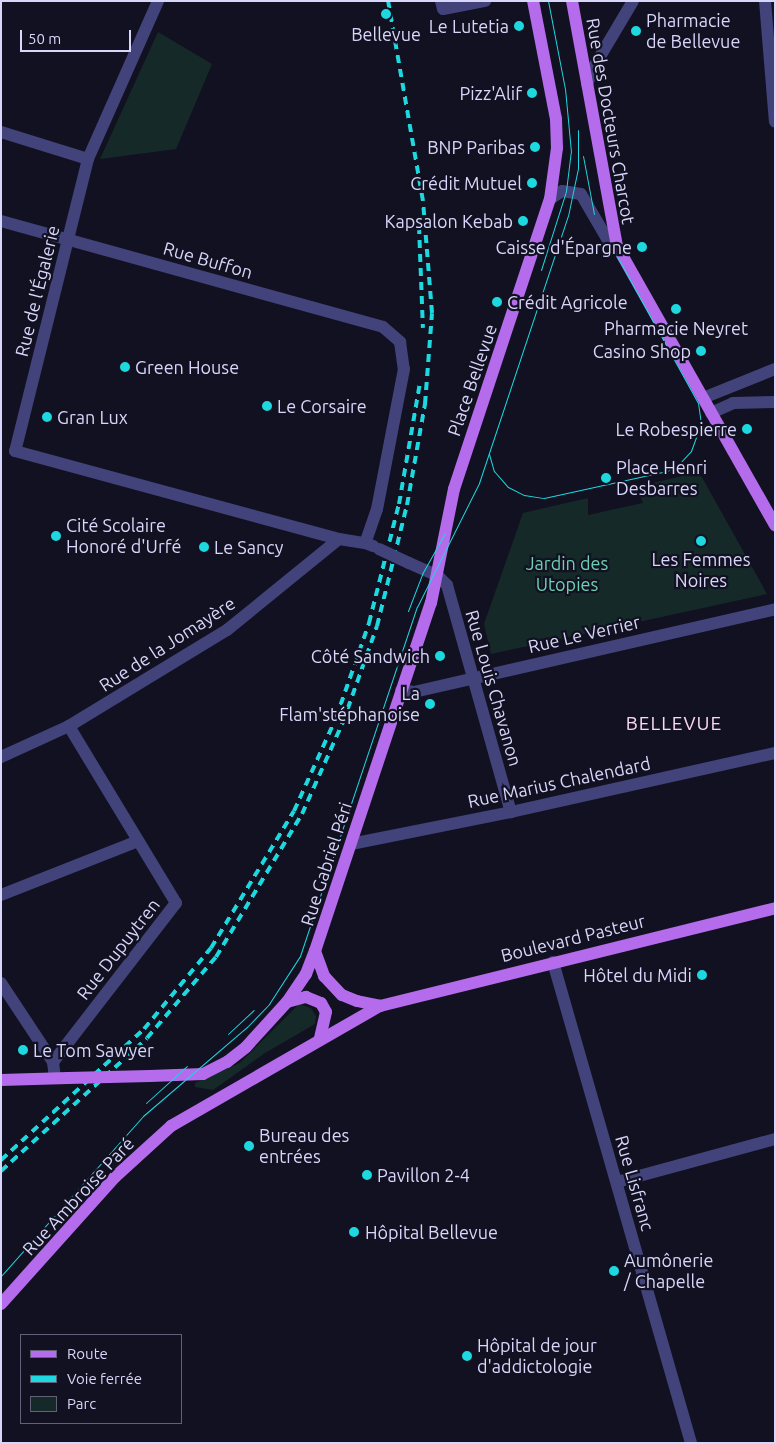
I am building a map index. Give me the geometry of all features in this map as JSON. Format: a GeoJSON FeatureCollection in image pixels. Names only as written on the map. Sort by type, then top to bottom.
{"type":"FeatureCollection","features":[{"type":"Feature","properties":{"kind":"main road","name":"Place Bellevue"},"geometry":{"type":"LineString","coordinates":[[438,576],[454,489],[550,199],[558,135],[533,1]]}},
{"type":"Feature","properties":{"kind":"main road","name":"Rue des Docteurs Charcot"},"geometry":{"type":"LineString","coordinates":[[572,1],[613,244]]}},
{"type":"Feature","properties":{"kind":"main road"},"geometry":{"type":"LineString","coordinates":[[613,244],[775,525]]}},
{"type":"Feature","properties":{"kind":"main road","name":"Rue Gabriel Péri"},"geometry":{"type":"LineString","coordinates":[[55,1078],[186,1076],[218,1068],[246,1047],[286,1002],[306,974],[315,952],[438,576]]}},
{"type":"Feature","properties":{"kind":"main road","name":"Boulevard Pasteur"},"geometry":{"type":"LineString","coordinates":[[211,1101],[320,1038],[380,1006],[775,908]]}},
{"type":"Feature","properties":{"kind":"main road","name":"Boulevard Pasteur"},"geometry":{"type":"LineString","coordinates":[[315,952],[324,976],[342,994],[357,1001],[380,1006]]}},
{"type":"Feature","properties":{"kind":"main road"},"geometry":{"type":"LineString","coordinates":[[286,1002],[306,997],[321,1002],[326,1012],[320,1038]]}},
{"type":"Feature","properties":{"kind":"main road"},"geometry":{"type":"LineString","coordinates":[[1,1080],[55,1078]]}},
{"type":"Feature","properties":{"kind":"main road","name":"Rue Ambroise Paré"},"geometry":{"type":"LineString","coordinates":[[1,1304],[134,1158],[171,1126],[211,1101]]}},
{"type":"Feature","properties":{"kind":"street","name":"Rue de l'Égalerie"},"geometry":{"type":"LineString","coordinates":[[158,1],[88,159],[15,451],[339,539],[366,543]]}},
{"type":"Feature","properties":{"kind":"street"},"geometry":{"type":"LineString","coordinates":[[442,5],[485,1]]}},
{"type":"Feature","properties":{"kind":"street"},"geometry":{"type":"LineString","coordinates":[[587,84],[595,65],[633,1]]}},
{"type":"Feature","properties":{"kind":"street"},"geometry":{"type":"LineString","coordinates":[[766,1],[775,122]]}},
{"type":"Feature","properties":{"kind":"street"},"geometry":{"type":"LineString","coordinates":[[1,132],[88,159]]}},
{"type":"Feature","properties":{"kind":"street"},"geometry":{"type":"LineString","coordinates":[[550,199],[562,191],[578,193],[587,199],[613,244]]}},
{"type":"Feature","properties":{"kind":"street","name":"Rue Buffon"},"geometry":{"type":"LineString","coordinates":[[1,221],[383,327],[400,342],[404,369],[377,509],[366,543]]}},
{"type":"Feature","properties":{"kind":"street"},"geometry":{"type":"LineString","coordinates":[[703,398],[775,369]]}},
{"type":"Feature","properties":{"kind":"street"},"geometry":{"type":"LineString","coordinates":[[711,413],[733,403],[775,402]]}},
{"type":"Feature","properties":{"kind":"street","name":"Rue de la Jomayère"},"geometry":{"type":"LineString","coordinates":[[1,757],[69,726],[227,630],[339,539]]}},
{"type":"Feature","properties":{"kind":"street"},"geometry":{"type":"LineString","coordinates":[[366,543],[438,576]]}},
{"type":"Feature","properties":{"kind":"street","name":"Rue Louis Chavanon"},"geometry":{"type":"LineString","coordinates":[[438,576],[447,585],[511,812]]}},
{"type":"Feature","properties":{"kind":"street","name":"Rue Le Verrier"},"geometry":{"type":"LineString","coordinates":[[401,690],[414,692],[472,677],[775,609]]}},
{"type":"Feature","properties":{"kind":"street","name":"Rue Dupuytren"},"geometry":{"type":"LineString","coordinates":[[53,1062],[176,903],[69,726]]}},
{"type":"Feature","properties":{"kind":"street","name":"Rue Marius Chalendard"},"geometry":{"type":"LineString","coordinates":[[351,844],[511,812],[775,753]]}},
{"type":"Feature","properties":{"kind":"street"},"geometry":{"type":"LineString","coordinates":[[1,895],[138,840]]}},
{"type":"Feature","properties":{"kind":"street","name":"Rue Lisfranc"},"geometry":{"type":"LineString","coordinates":[[553,962],[690,1443]]}},
{"type":"Feature","properties":{"kind":"street"},"geometry":{"type":"LineString","coordinates":[[1,983],[53,1062],[55,1078]]}},
{"type":"Feature","properties":{"kind":"street"},"geometry":{"type":"LineString","coordinates":[[616,1182],[775,1139]]}},
{"type":"Feature","properties":{"kind":"green space"},"geometry":{"type":"Polygon","coordinates":[[[158,32],[212,64],[176,149],[100,159],[158,32]]]}},
{"type":"Feature","properties":{"kind":"green space","name":"Jardin des Utopies"},"geometry":{"type":"Polygon","coordinates":[[[699,472],[767,594],[491,654],[484,624],[523,513],[588,498],[588,515],[643,503],[636,487],[699,472]]]}},
{"type":"Feature","properties":{"kind":"green space"},"geometry":{"type":"Polygon","coordinates":[[[299,1004],[311,1008],[316,1016],[315,1024],[265,1053],[213,1090],[195,1087],[195,1083],[240,1063],[299,1004]]]}},
{"type":"Feature","properties":{"kind":"tram line"},"geometry":{"type":"LineString","coordinates":[[541,270],[566,191],[571,152],[565,89],[548,1]]}},
{"type":"Feature","properties":{"kind":"tram line"},"geometry":{"type":"LineString","coordinates":[[1,1276],[143,1116],[247,1027],[269,1004],[300,956],[417,607],[479,483],[568,216],[578,168],[578,130]]}},
{"type":"Feature","properties":{"kind":"tram line"},"geometry":{"type":"LineString","coordinates":[[583,156],[594,214]]}},
{"type":"Feature","properties":{"kind":"tram line"},"geometry":{"type":"LineString","coordinates":[[489,454],[494,471],[508,487],[524,495],[544,498],[667,471],[678,465],[691,451],[701,424],[698,403],[609,242]]}},
{"type":"Feature","properties":{"kind":"tram line"},"geometry":{"type":"LineString","coordinates":[[408,611],[422,574],[445,533]]}},
{"type":"Feature","properties":{"kind":"tram line"},"geometry":{"type":"LineString","coordinates":[[228,1034],[254,1010]]}},
{"type":"Feature","properties":{"kind":"tram line"},"geometry":{"type":"LineString","coordinates":[[146,1103],[187,1066]]}},
{"type":"Feature","properties":{"kind":"railway"},"geometry":{"type":"LineString","coordinates":[[1,1171],[147,1038],[216,957],[302,814],[343,722],[377,626],[407,505],[425,404],[432,313],[423,201],[388,1]]}},
{"type":"Feature","properties":{"kind":"railway"},"geometry":{"type":"LineString","coordinates":[[419,226],[423,328]]}},
{"type":"Feature","properties":{"kind":"railway"},"geometry":{"type":"LineString","coordinates":[[1,1160],[144,1029],[211,948],[294,811],[336,718],[369,623],[399,504],[420,383]]}},
{"type":"Feature","properties":{"kind":"place","name":"Bellevue"},"geometry":{"type":"Point","coordinates":[386,14]}},
{"type":"Feature","properties":{"kind":"place","name":"Le Lutetia"},"geometry":{"type":"Point","coordinates":[519,26]}},
{"type":"Feature","properties":{"kind":"place","name":"Pharmacie de Bellevue"},"geometry":{"type":"Point","coordinates":[636,31]}},
{"type":"Feature","properties":{"kind":"place","name":"Pizz'Alif"},"geometry":{"type":"Point","coordinates":[532,93]}},
{"type":"Feature","properties":{"kind":"place","name":"BNP Paribas"},"geometry":{"type":"Point","coordinates":[535,147]}},
{"type":"Feature","properties":{"kind":"place","name":"Crédit Mutuel"},"geometry":{"type":"Point","coordinates":[532,183]}},
{"type":"Feature","properties":{"kind":"place","name":"Kapsalon Kebab"},"geometry":{"type":"Point","coordinates":[523,221]}},
{"type":"Feature","properties":{"kind":"place","name":"Caisse d'Épargne"},"geometry":{"type":"Point","coordinates":[642,247]}},
{"type":"Feature","properties":{"kind":"place","name":"Crédit Agricole"},"geometry":{"type":"Point","coordinates":[497,302]}},
{"type":"Feature","properties":{"kind":"place","name":"Pharmacie Neyret"},"geometry":{"type":"Point","coordinates":[676,309]}},
{"type":"Feature","properties":{"kind":"place","name":"Casino Shop"},"geometry":{"type":"Point","coordinates":[701,351]}},
{"type":"Feature","properties":{"kind":"place","name":"Green House"},"geometry":{"type":"Point","coordinates":[125,367]}},
{"type":"Feature","properties":{"kind":"place","name":"Le Corsaire"},"geometry":{"type":"Point","coordinates":[267,406]}},
{"type":"Feature","properties":{"kind":"place","name":"Gran Lux"},"geometry":{"type":"Point","coordinates":[47,417]}},
{"type":"Feature","properties":{"kind":"place","name":"Le Robespierre"},"geometry":{"type":"Point","coordinates":[747,429]}},
{"type":"Feature","properties":{"kind":"place","name":"Place Henri Desbarres"},"geometry":{"type":"Point","coordinates":[606,478]}},
{"type":"Feature","properties":{"kind":"place","name":"Cité Scolaire Honoré d'Urfé"},"geometry":{"type":"Point","coordinates":[56,536]}},
{"type":"Feature","properties":{"kind":"place","name":"Les Femmes Noires"},"geometry":{"type":"Point","coordinates":[701,541]}},
{"type":"Feature","properties":{"kind":"place","name":"Le Sancy"},"geometry":{"type":"Point","coordinates":[204,547]}},
{"type":"Feature","properties":{"kind":"place","name":"Côté Sandwich"},"geometry":{"type":"Point","coordinates":[440,656]}},
{"type":"Feature","properties":{"kind":"place","name":"La Flam'stéphanoise"},"geometry":{"type":"Point","coordinates":[430,704]}},
{"type":"Feature","properties":{"kind":"place","name":"Hôtel du Midi"},"geometry":{"type":"Point","coordinates":[702,975]}},
{"type":"Feature","properties":{"kind":"place","name":"Le Tom Sawyer"},"geometry":{"type":"Point","coordinates":[23,1050]}},
{"type":"Feature","properties":{"kind":"place","name":"Bureau des entrées"},"geometry":{"type":"Point","coordinates":[249,1146]}},
{"type":"Feature","properties":{"kind":"place","name":"Pavillon 2-4"},"geometry":{"type":"Point","coordinates":[367,1175]}},
{"type":"Feature","properties":{"kind":"place","name":"Hôpital Bellevue"},"geometry":{"type":"Point","coordinates":[354,1232]}},
{"type":"Feature","properties":{"kind":"place","name":"Aumônerie / Chapelle"},"geometry":{"type":"Point","coordinates":[614,1271]}},
{"type":"Feature","properties":{"kind":"place","name":"Hôpital de jour d'addictologie"},"geometry":{"type":"Point","coordinates":[467,1356]}},
{"type":"Feature","properties":{"kind":"district","name":"BELLEVUE"},"geometry":{"type":"Point","coordinates":[674,724]}}]}
